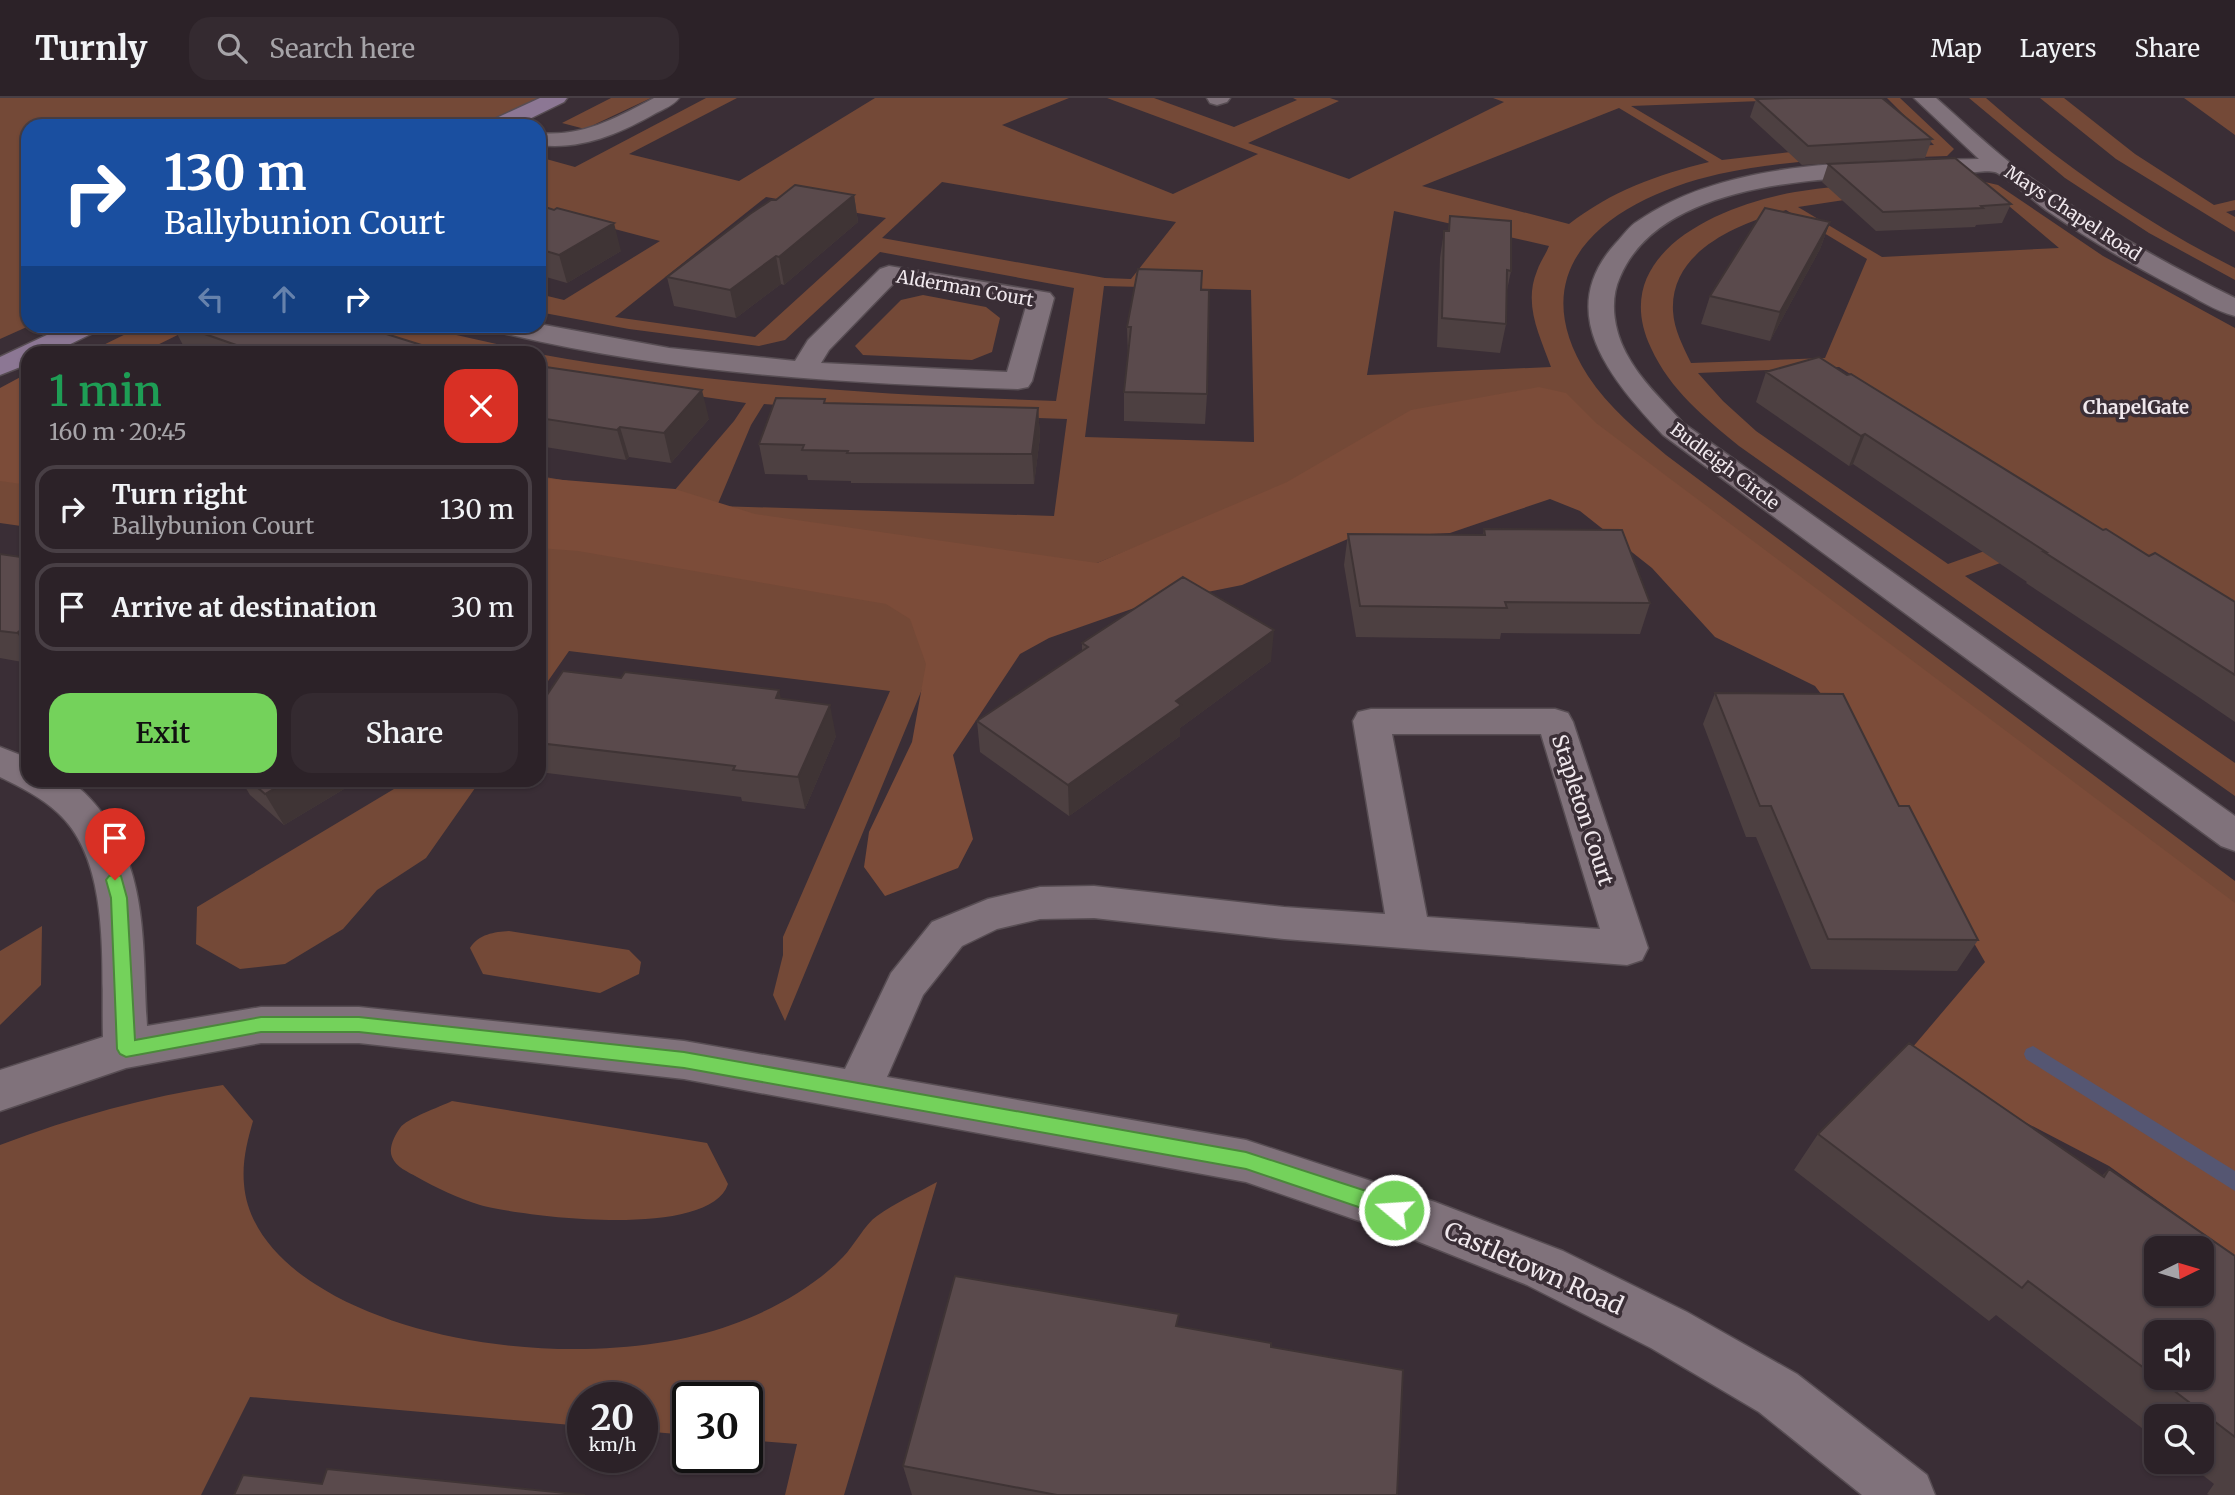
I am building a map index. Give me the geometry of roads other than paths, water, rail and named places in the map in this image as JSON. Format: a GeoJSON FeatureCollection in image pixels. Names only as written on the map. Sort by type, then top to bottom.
{"type":"FeatureCollection","features":[{"type":"Feature","properties":{"kind":"street"},"geometry":{"type":"LineString","coordinates":[[513,119],[557,98]]}},
{"type":"Feature","properties":{"kind":"street"},"geometry":{"type":"LineString","coordinates":[[546,139],[570,140],[591,135],[669,98]]}},
{"type":"Feature","properties":{"kind":"street","name":"Mays Chapel Road"},"geometry":{"type":"LineString","coordinates":[[1924,98],[2000,165],[2090,228],[2235,308]]}},
{"type":"Feature","properties":{"kind":"street","name":"Budleigh Circle"},"geometry":{"type":"LineString","coordinates":[[2000,165],[1811,174],[1719,191],[1677,206],[1648,222],[1623,246],[1606,273],[1599,300],[1601,326],[1612,356],[1635,389],[1674,429],[2235,836]]}},
{"type":"Feature","properties":{"kind":"street","name":"Alderman Court"},"geometry":{"type":"LineString","coordinates":[[544,333],[694,359],[804,369],[1018,381],[1041,298],[889,274],[818,346],[804,369]]}},
{"type":"Feature","properties":{"kind":"street"},"geometry":{"type":"LineString","coordinates":[[44,346],[71,333]]}},
{"type":"Feature","properties":{"kind":"street"},"geometry":{"type":"LineString","coordinates":[[0,367],[21,357]]}},
{"type":"Feature","properties":{"kind":"street","name":"Stapleton Court"},"geometry":{"type":"LineString","coordinates":[[857,1092],[906,985],[947,934],[988,915],[1040,903],[1094,902],[1284,923],[1627,947],[1555,722],[1371,721],[1409,931]]}},
{"type":"Feature","properties":{"kind":"street"},"geometry":{"type":"LineString","coordinates":[[0,760],[21,771]]}},
{"type":"Feature","properties":{"kind":"street"},"geometry":{"type":"LineString","coordinates":[[48,787],[72,803],[95,830],[111,863],[119,898],[126,1049]]}},
{"type":"Feature","properties":{"kind":"street","name":"Castletown Road"},"geometry":{"type":"LineString","coordinates":[[0,1091],[29,1079],[126,1049],[261,1025],[359,1025],[684,1060],[1246,1161],[1418,1218],[1545,1268],[1681,1337],[1778,1393],[1907,1495]]}},
{"type":"Feature","properties":{"kind":"waterway"},"geometry":{"type":"LineString","coordinates":[[2033,1054],[2235,1182]]}},
{"type":"Feature","properties":{"kind":"district","name":"ChapelGate"},"geometry":{"type":"Point","coordinates":[2136,407]}}]}
